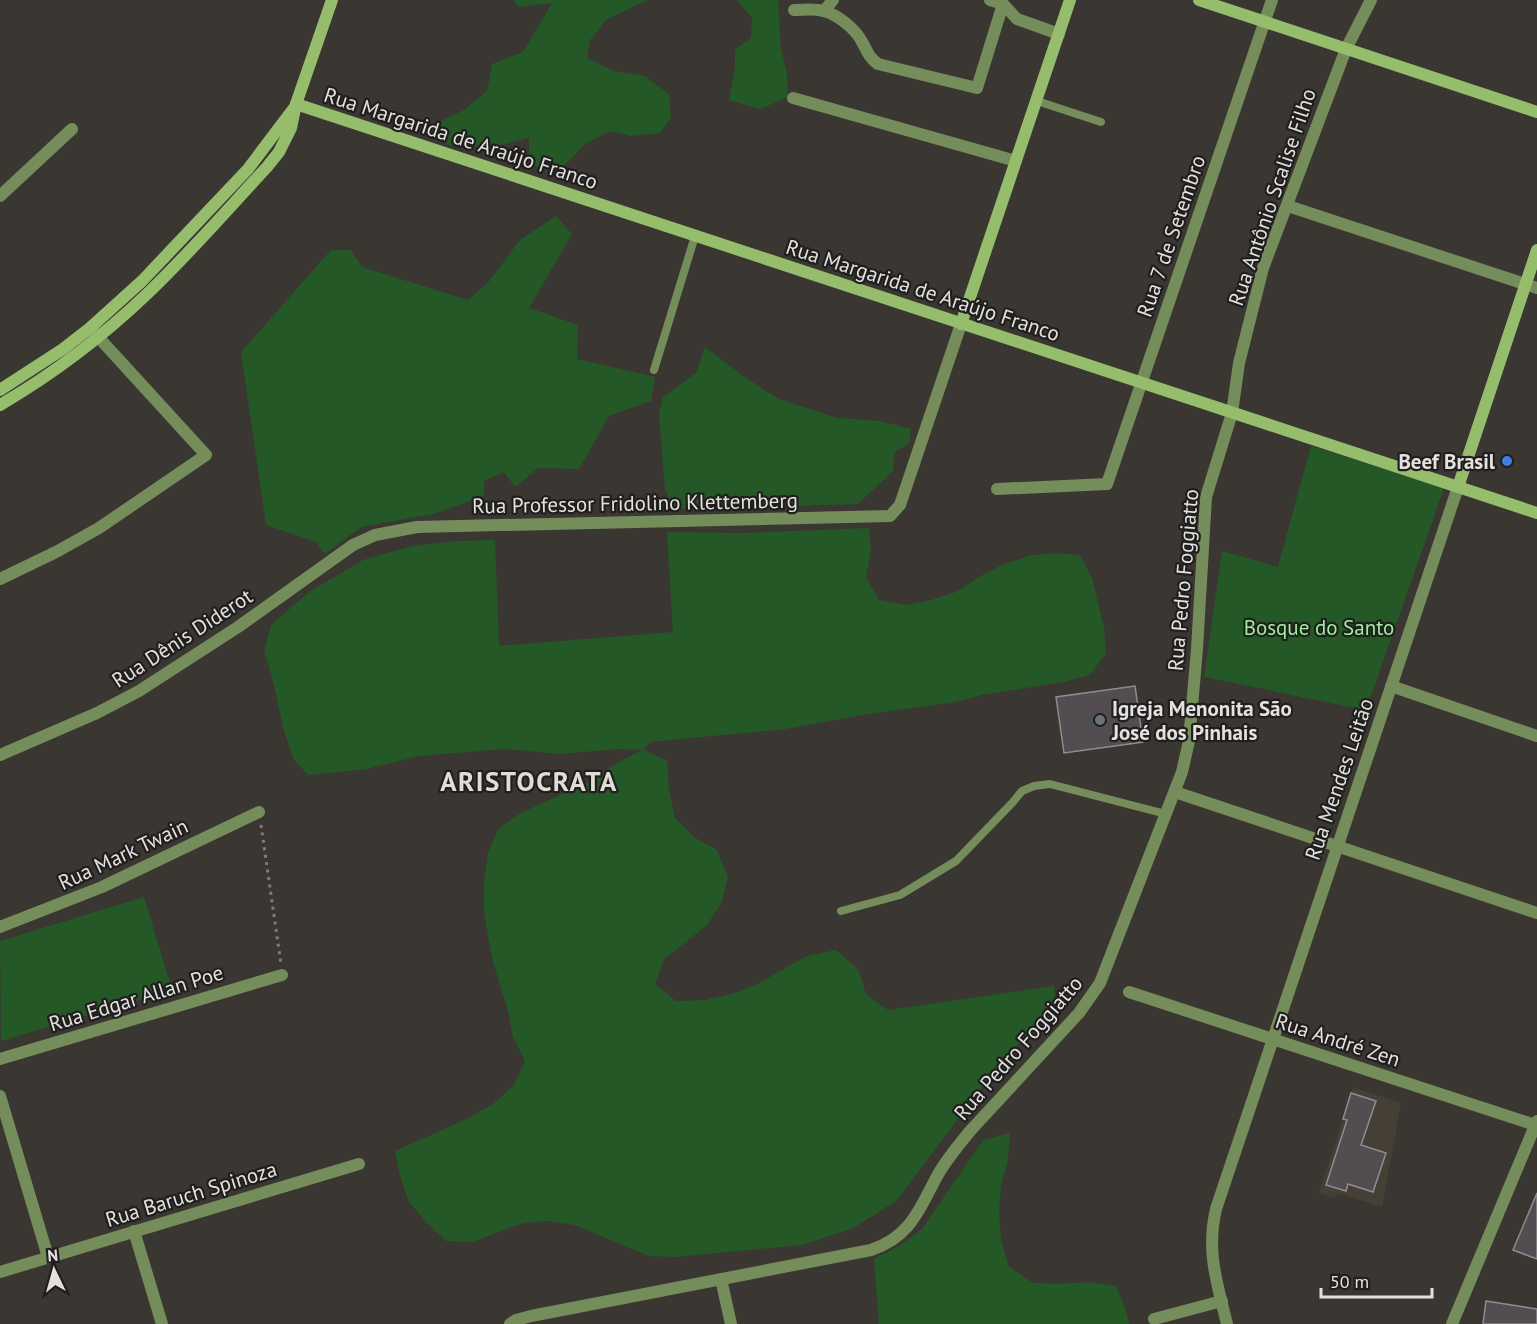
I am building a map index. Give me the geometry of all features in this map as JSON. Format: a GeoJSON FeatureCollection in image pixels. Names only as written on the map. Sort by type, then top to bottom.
{"type":"FeatureCollection","features":[{"type":"Feature","properties":{"kind":"street"},"geometry":{"type":"LineString","coordinates":[[0,405],[58,367],[94,333],[262,151],[296,104],[332,0]]}},
{"type":"Feature","properties":{"kind":"street"},"geometry":{"type":"LineString","coordinates":[[824,10],[833,0]]}},
{"type":"Feature","properties":{"kind":"street"},"geometry":{"type":"LineString","coordinates":[[990,0],[1003,4],[1017,19],[1059,34]]}},
{"type":"Feature","properties":{"kind":"street"},"geometry":{"type":"LineString","coordinates":[[962,324],[1071,0]]}},
{"type":"Feature","properties":{"kind":"street"},"geometry":{"type":"LineString","coordinates":[[1199,0],[1537,112]]}},
{"type":"Feature","properties":{"kind":"street","name":"Rua 7 de Setembro"},"geometry":{"type":"LineString","coordinates":[[997,489],[1107,484],[1272,0]]}},
{"type":"Feature","properties":{"kind":"street","name":"Rua Antônio Scalise Filho"},"geometry":{"type":"LineString","coordinates":[[1232,413],[1239,363],[1263,268],[1346,49],[1371,0]]}},
{"type":"Feature","properties":{"kind":"street"},"geometry":{"type":"LineString","coordinates":[[794,10],[824,10],[840,20],[854,30],[869,57],[878,64],[977,88],[1003,4]]}},
{"type":"Feature","properties":{"kind":"street"},"geometry":{"type":"LineString","coordinates":[[793,98],[1016,161]]}},
{"type":"Feature","properties":{"kind":"street","name":"Rua Margarida de Araújo Franco"},"geometry":{"type":"LineString","coordinates":[[296,104],[1537,513]]}},
{"type":"Feature","properties":{"kind":"street"},"geometry":{"type":"LineString","coordinates":[[0,196],[72,129]]}},
{"type":"Feature","properties":{"kind":"street"},"geometry":{"type":"LineString","coordinates":[[1288,206],[1531,286]]}},
{"type":"Feature","properties":{"kind":"street","name":"Rua Mendes Leitão"},"geometry":{"type":"LineString","coordinates":[[1227,1324],[1213,1266],[1211,1229],[1216,1209],[1458,487],[1531,286],[1537,250]]}},
{"type":"Feature","properties":{"kind":"street","name":"Rua Professor Fridolino Klettemberg"},"geometry":{"type":"LineString","coordinates":[[375,535],[417,527],[883,517],[896,513],[962,324]]}},
{"type":"Feature","properties":{"kind":"street"},"geometry":{"type":"LineString","coordinates":[[0,390],[63,349],[94,333]]}},
{"type":"Feature","properties":{"kind":"street"},"geometry":{"type":"LineString","coordinates":[[0,579],[99,528],[206,455],[94,333]]}},
{"type":"Feature","properties":{"kind":"street","name":"Rua Pedro Foggiatto"},"geometry":{"type":"LineString","coordinates":[[510,1324],[531,1316],[882,1247],[906,1230],[952,1153],[1079,1012],[1095,990],[1107,965],[1182,772],[1189,741],[1200,613],[1206,496],[1232,413]]}},
{"type":"Feature","properties":{"kind":"street","name":"Rua Dênis Diderot"},"geometry":{"type":"LineString","coordinates":[[0,755],[78,722],[139,691],[230,633],[353,545],[375,535]]}},
{"type":"Feature","properties":{"kind":"street"},"geometry":{"type":"LineString","coordinates":[[1391,686],[1537,736]]}},
{"type":"Feature","properties":{"kind":"street"},"geometry":{"type":"LineString","coordinates":[[1175,792],[1537,912]]}},
{"type":"Feature","properties":{"kind":"street","name":"Rua Mark Twain"},"geometry":{"type":"LineString","coordinates":[[0,927],[112,883],[259,812]]}},
{"type":"Feature","properties":{"kind":"street","name":"Rua Edgar Allan Poe"},"geometry":{"type":"LineString","coordinates":[[0,1059],[282,975]]}},
{"type":"Feature","properties":{"kind":"street","name":"Rua André Zen"},"geometry":{"type":"LineString","coordinates":[[1129,992],[1536,1123]]}},
{"type":"Feature","properties":{"kind":"street"},"geometry":{"type":"LineString","coordinates":[[0,1096],[48,1257]]}},
{"type":"Feature","properties":{"kind":"street"},"geometry":{"type":"LineString","coordinates":[[1452,1324],[1536,1123]]}},
{"type":"Feature","properties":{"kind":"street","name":"Rua Baruch Spinoza"},"geometry":{"type":"LineString","coordinates":[[0,1272],[359,1164]]}},
{"type":"Feature","properties":{"kind":"street"},"geometry":{"type":"LineString","coordinates":[[134,1232],[162,1324]]}},
{"type":"Feature","properties":{"kind":"street"},"geometry":{"type":"LineString","coordinates":[[721,1279],[731,1324]]}},
{"type":"Feature","properties":{"kind":"street"},"geometry":{"type":"LineString","coordinates":[[1154,1319],[1222,1301]]}},
{"type":"Feature","properties":{"kind":"lane"},"geometry":{"type":"LineString","coordinates":[[1036,101],[1101,122]]}},
{"type":"Feature","properties":{"kind":"lane"},"geometry":{"type":"LineString","coordinates":[[654,370],[695,236]]}},
{"type":"Feature","properties":{"kind":"lane"},"geometry":{"type":"LineString","coordinates":[[841,911],[900,895],[956,861],[1022,791],[1034,786],[1050,784],[1166,814]]}},
{"type":"Feature","properties":{"kind":"path"},"geometry":{"type":"LineString","coordinates":[[259,812],[282,975]]}},
{"type":"Feature","properties":{"kind":"shaded area"},"geometry":{"type":"Polygon","coordinates":[[[1353,1087],[1401,1103],[1382,1207],[1337,1193],[1335,1198],[1319,1193],[1353,1087]]]}},
{"type":"Feature","properties":{"kind":"green space"},"geometry":{"type":"Polygon","coordinates":[[[514,0],[647,0],[606,20],[590,40],[587,58],[614,71],[645,76],[669,94],[671,118],[660,133],[631,136],[610,131],[585,144],[557,170],[539,168],[529,162],[529,138],[492,147],[448,145],[424,129],[464,110],[487,91],[492,64],[523,52],[552,3],[518,7],[514,0]]]}},
{"type":"Feature","properties":{"kind":"green space"},"geometry":{"type":"Polygon","coordinates":[[[737,0],[778,0],[781,49],[787,74],[788,97],[760,109],[729,100],[735,68],[735,49],[751,38],[752,18],[737,0]]]}},
{"type":"Feature","properties":{"kind":"green space"},"geometry":{"type":"Polygon","coordinates":[[[556,216],[572,234],[529,308],[578,325],[577,359],[655,377],[651,401],[609,416],[579,469],[538,468],[515,487],[504,472],[484,481],[484,496],[433,514],[361,527],[325,554],[316,542],[266,525],[241,352],[331,250],[351,250],[362,267],[468,300],[487,284],[520,240],[556,216]]]}},
{"type":"Feature","properties":{"kind":"green space"},"geometry":{"type":"Polygon","coordinates":[[[705,347],[779,399],[837,418],[880,421],[911,429],[909,443],[894,453],[893,471],[858,504],[675,509],[665,490],[659,414],[663,397],[696,373],[705,347]]]}},
{"type":"Feature","properties":{"kind":"green space","name":"Bosque do Santo"},"geometry":{"type":"Polygon","coordinates":[[[1311,446],[1444,488],[1366,710],[1204,677],[1222,551],[1278,567],[1311,446]]]}},
{"type":"Feature","properties":{"kind":"green space"},"geometry":{"type":"Polygon","coordinates":[[[869,528],[871,550],[866,577],[879,600],[906,605],[956,592],[1002,565],[1028,556],[1054,553],[1080,555],[1092,578],[1104,628],[1106,653],[1090,675],[1063,682],[785,729],[650,742],[644,750],[667,761],[669,790],[675,818],[694,837],[717,850],[728,877],[721,904],[706,926],[664,959],[655,984],[676,1001],[706,1000],[735,993],[759,983],[807,956],[836,950],[858,969],[866,994],[888,1010],[1054,986],[1056,1013],[1037,1033],[1015,1047],[896,1201],[853,1228],[802,1245],[675,1257],[649,1256],[575,1225],[548,1221],[523,1223],[472,1242],[446,1241],[409,1202],[395,1151],[469,1118],[493,1104],[514,1085],[525,1061],[513,1037],[488,936],[484,910],[484,882],[488,853],[498,829],[521,813],[595,779],[617,763],[642,750],[617,749],[561,754],[504,749],[419,756],[366,769],[308,775],[293,758],[264,651],[271,625],[309,592],[363,560],[413,546],[495,540],[499,646],[673,632],[667,532],[743,533],[869,528]]]}},
{"type":"Feature","properties":{"kind":"green space"},"geometry":{"type":"Polygon","coordinates":[[[144,897],[172,990],[1,1041],[0,941],[144,897]]]}},
{"type":"Feature","properties":{"kind":"green space"},"geometry":{"type":"Polygon","coordinates":[[[1010,1133],[999,1213],[1001,1240],[1009,1267],[1033,1283],[1088,1282],[1116,1286],[1129,1324],[879,1324],[874,1259],[899,1246],[922,1229],[983,1140],[1010,1133]]]}},
{"type":"Feature","properties":{"kind":"building","name":"Igreja Menonita São José dos Pinhais"},"geometry":{"type":"Polygon","coordinates":[[[1135,686],[1143,742],[1064,753],[1056,697],[1135,686]]]}},
{"type":"Feature","properties":{"kind":"building"},"geometry":{"type":"Polygon","coordinates":[[[1351,1093],[1376,1101],[1361,1145],[1386,1153],[1373,1192],[1348,1184],[1346,1191],[1326,1185],[1347,1120],[1343,1119],[1351,1093]]]}},
{"type":"Feature","properties":{"kind":"building"},"geometry":{"type":"Polygon","coordinates":[[[1537,1193],[1537,1259],[1513,1250],[1537,1193]]]}},
{"type":"Feature","properties":{"kind":"building"},"geometry":{"type":"Polygon","coordinates":[[[1486,1301],[1537,1309],[1537,1324],[1483,1324],[1486,1301]]]}},
{"type":"Feature","properties":{"kind":"place","name":"Beef Brasil"},"geometry":{"type":"Point","coordinates":[1507,461]}},
{"type":"Feature","properties":{"kind":"place","name":"Igreja Menonita São José dos Pinhais"},"geometry":{"type":"Point","coordinates":[1100,720]}},
{"type":"Feature","properties":{"kind":"district","name":"ARISTOCRATA"},"geometry":{"type":"Point","coordinates":[529,781]}}]}
